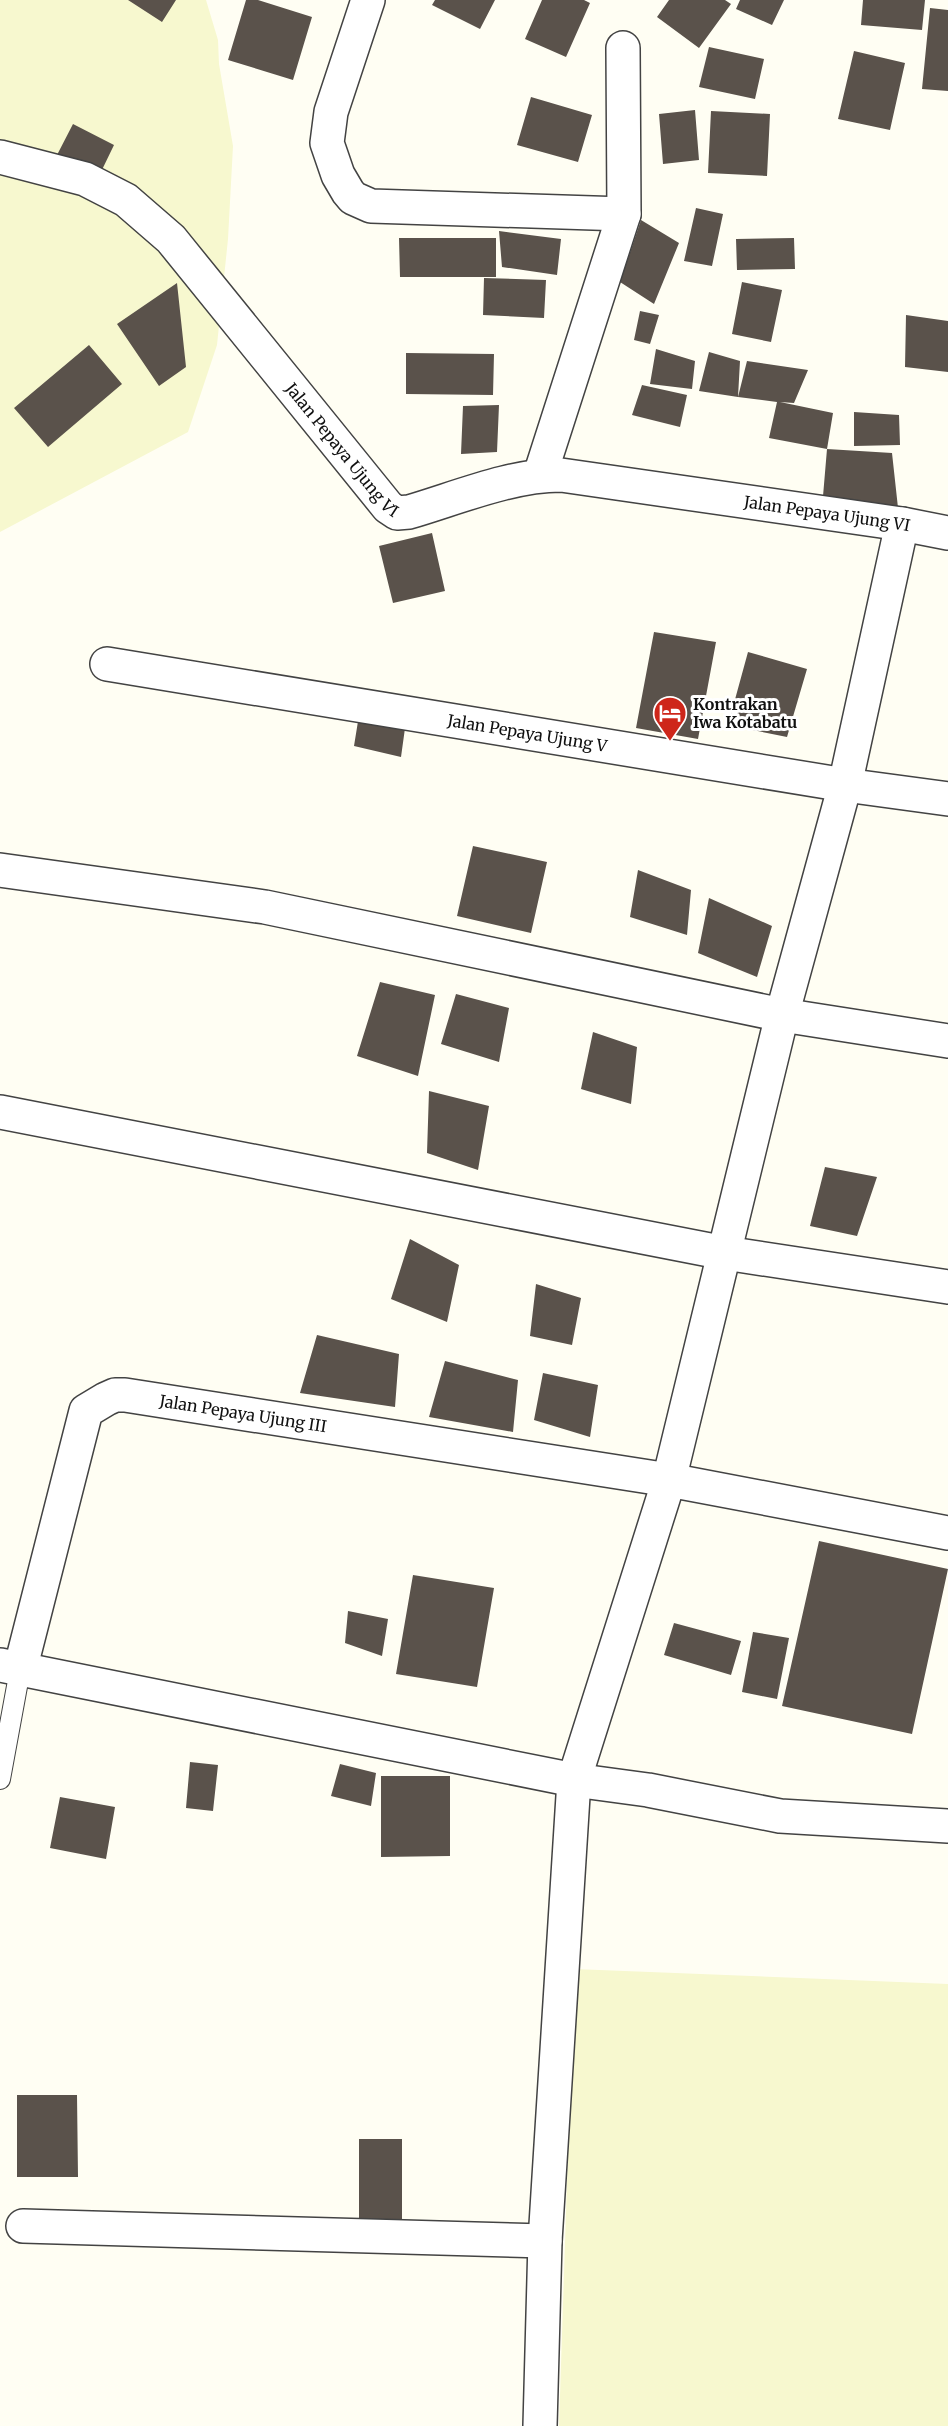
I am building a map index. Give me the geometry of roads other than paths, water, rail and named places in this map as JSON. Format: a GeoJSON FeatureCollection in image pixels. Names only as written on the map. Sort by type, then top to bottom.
{"type":"FeatureCollection","features":[{"type":"Feature","properties":{"kind":"street"},"geometry":{"type":"LineString","coordinates":[[368,0],[332,112],[327,143],[338,175],[353,198],[371,206],[624,214]]}},
{"type":"Feature","properties":{"kind":"street"},"geometry":{"type":"LineString","coordinates":[[540,475],[624,214],[623,48]]}},
{"type":"Feature","properties":{"kind":"street","name":"Jalan Pepaya Ujung VI"},"geometry":{"type":"LineString","coordinates":[[0,157],[85,179],[126,200],[171,239],[388,507],[397,513],[409,512],[540,475],[561,475],[902,524],[948,533]]}},
{"type":"Feature","properties":{"kind":"street"},"geometry":{"type":"LineString","coordinates":[[540,2426],[545,2241],[574,1780],[669,1480],[782,1015],[845,785],[902,524]]}},
{"type":"Feature","properties":{"kind":"street","name":"Jalan Pepaya Ujung V"},"geometry":{"type":"LineString","coordinates":[[107,664],[845,785],[948,799]]}},
{"type":"Feature","properties":{"kind":"street"},"geometry":{"type":"LineString","coordinates":[[0,870],[265,907],[782,1015],[948,1041]]}},
{"type":"Feature","properties":{"kind":"street"},"geometry":{"type":"LineString","coordinates":[[0,1112],[724,1253],[948,1287]]}},
{"type":"Feature","properties":{"kind":"street","name":"Jalan Pepaya Ujung III"},"geometry":{"type":"LineString","coordinates":[[10,1668],[86,1411],[115,1395],[669,1480],[948,1533]]}},
{"type":"Feature","properties":{"kind":"street"},"geometry":{"type":"LineString","coordinates":[[10,1668],[574,1780],[648,1790],[780,1816],[948,1826]]}},
{"type":"Feature","properties":{"kind":"street"},"geometry":{"type":"LineString","coordinates":[[23,2226],[545,2241]]}},
{"type":"Feature","properties":{"kind":"lane"},"geometry":{"type":"LineString","coordinates":[[0,1779],[10,1668]]}},
{"type":"Feature","properties":{"kind":"place","name":"Kontrakan Iwa Kotabatu"},"geometry":{"type":"Point","coordinates":[670,742]}}]}
